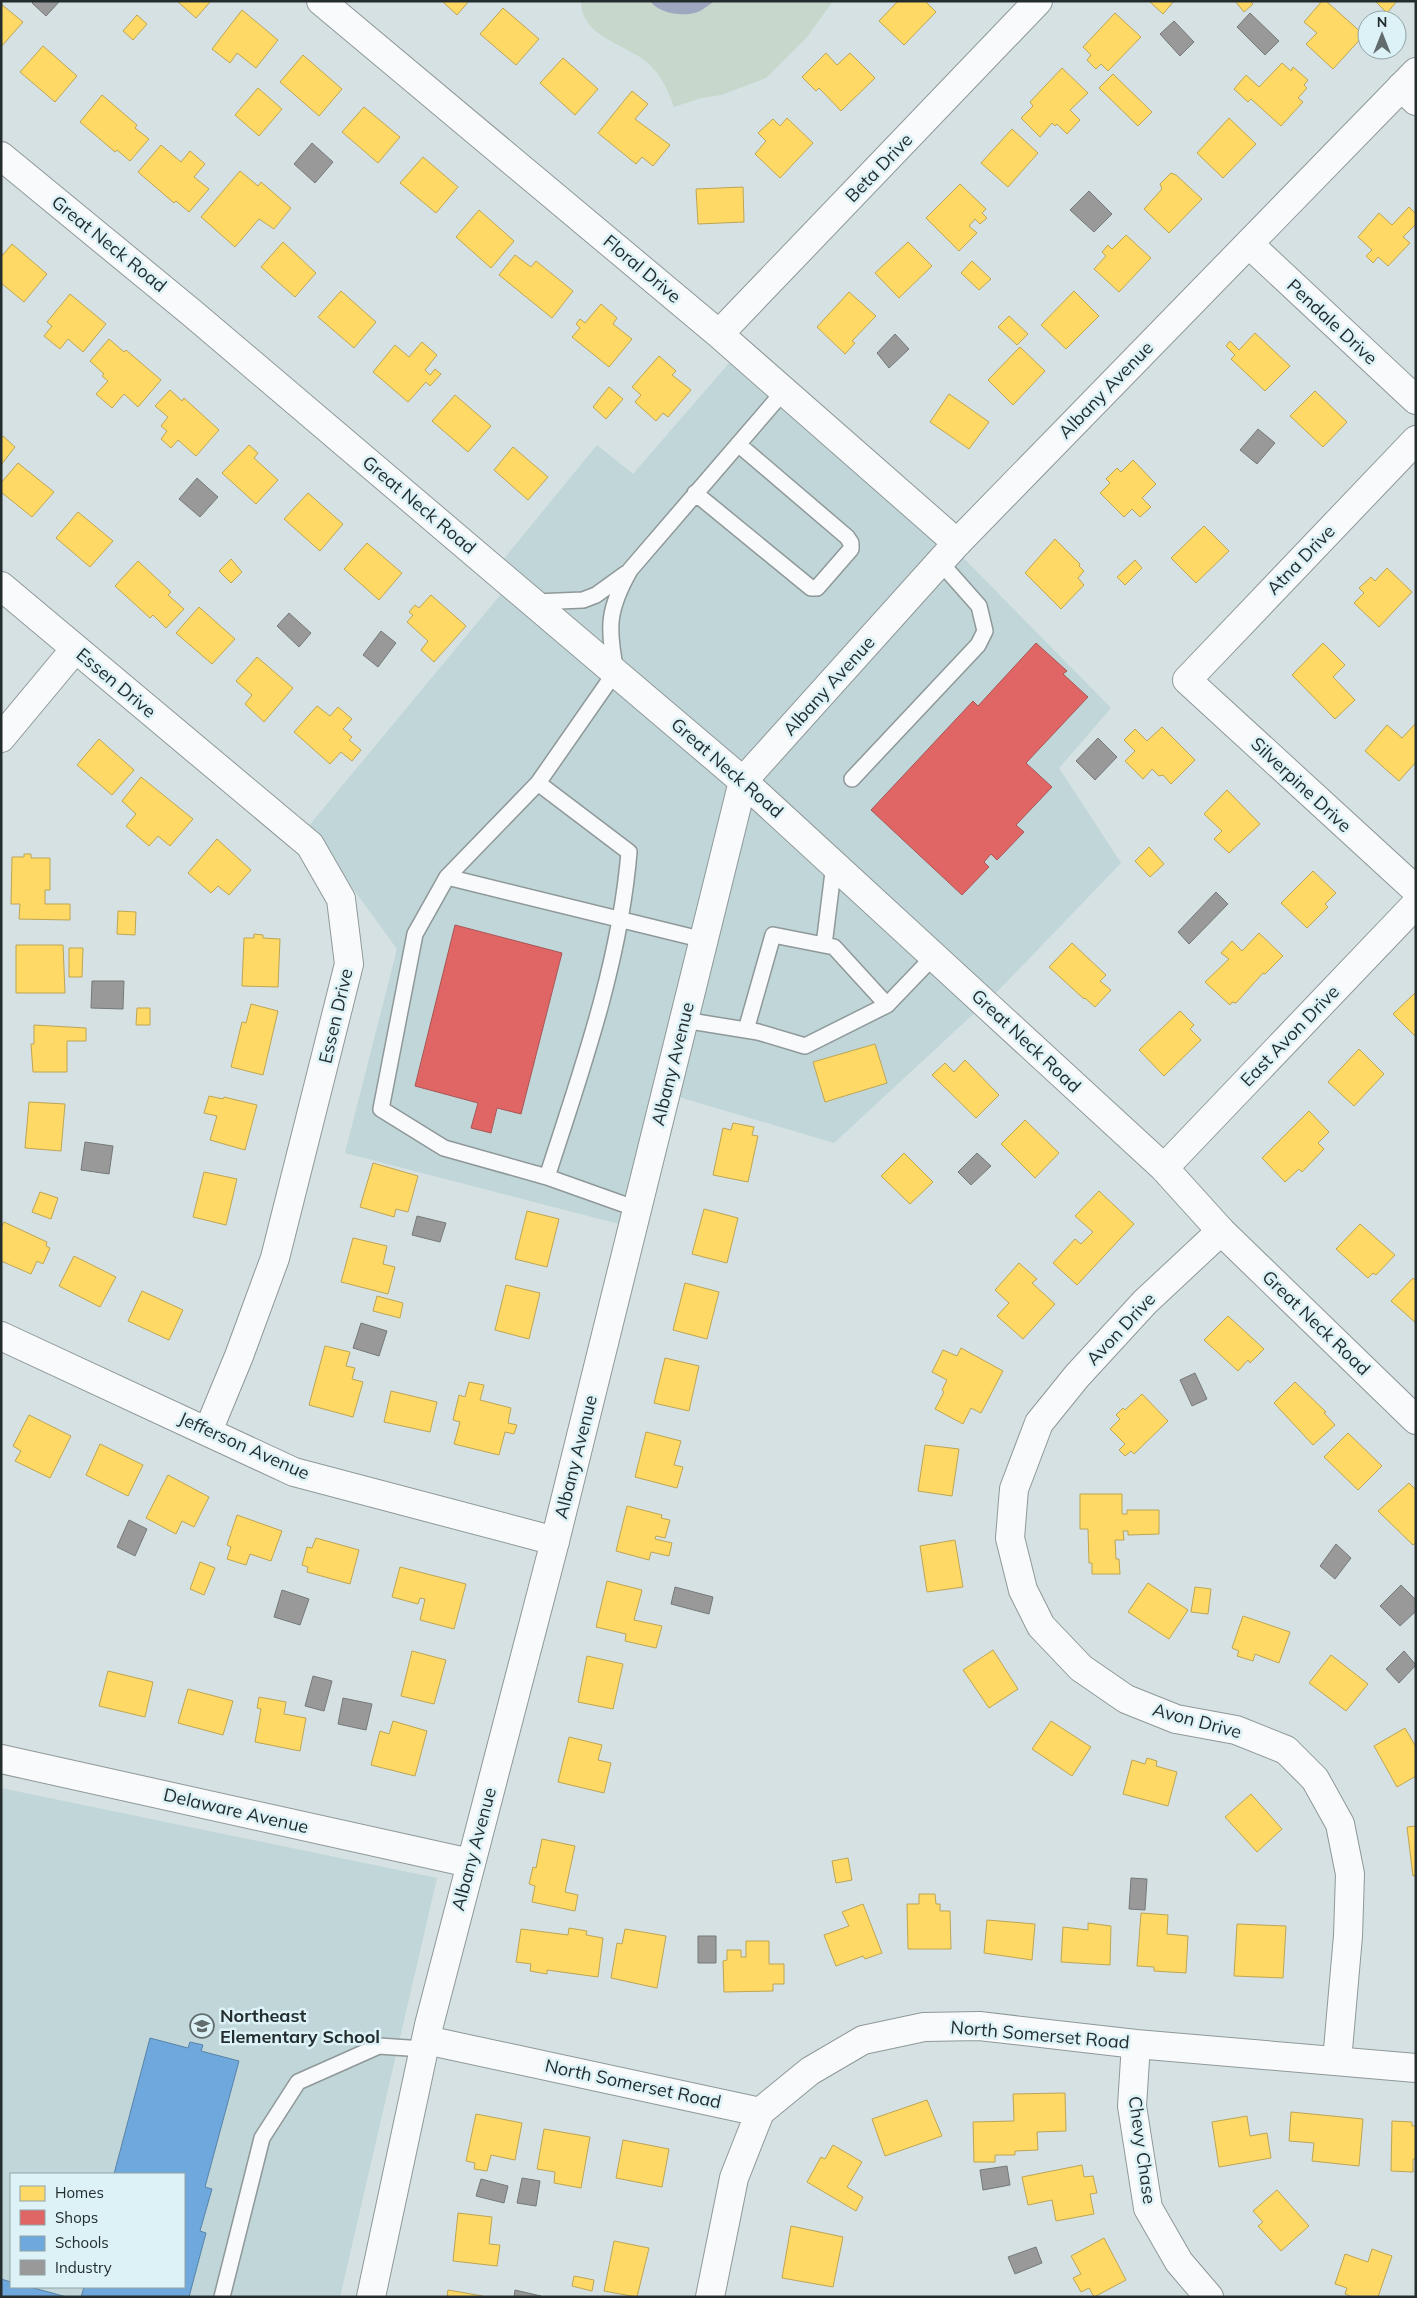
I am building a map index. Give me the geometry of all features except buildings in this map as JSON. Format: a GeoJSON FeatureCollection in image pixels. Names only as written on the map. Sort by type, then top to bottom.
{"type":"FeatureCollection","features":[{"type":"Feature","properties":{"kind":"street","name":"Floral Drive"},"geometry":{"type":"LineString","coordinates":[[321,1],[719,334],[784,391],[948,553]]}},
{"type":"Feature","properties":{"kind":"street","name":"Beta Drive"},"geometry":{"type":"LineString","coordinates":[[719,334],[1038,1]]}},
{"type":"Feature","properties":{"kind":"street","name":"Albany Avenue"},"geometry":{"type":"LineString","coordinates":[[370,2297],[425,2044],[470,1863],[555,1541],[743,780],[948,553],[1249,244],[1411,87]]}},
{"type":"Feature","properties":{"kind":"street","name":"Great Neck Road"},"geometry":{"type":"LineString","coordinates":[[1,156],[192,313],[743,780],[1164,1168],[1221,1231],[1416,1420]]}},
{"type":"Feature","properties":{"kind":"street","name":"Pendale Drive"},"geometry":{"type":"LineString","coordinates":[[1249,244],[1416,400]]}},
{"type":"Feature","properties":{"kind":"street","name":"Atna Drive"},"geometry":{"type":"LineString","coordinates":[[1187,680],[1416,440]]}},
{"type":"Feature","properties":{"kind":"street","name":"Essen Drive"},"geometry":{"type":"LineString","coordinates":[[1,586],[310,845],[341,899],[350,964],[336,1023],[276,1258],[208,1431]]}},
{"type":"Feature","properties":{"kind":"street"},"geometry":{"type":"LineString","coordinates":[[1,738],[75,649]]}},
{"type":"Feature","properties":{"kind":"street","name":"Silverpine Drive"},"geometry":{"type":"LineString","coordinates":[[1187,680],[1416,890]]}},
{"type":"Feature","properties":{"kind":"street","name":"East Avon Drive"},"geometry":{"type":"LineString","coordinates":[[1164,1168],[1416,904]]}},
{"type":"Feature","properties":{"kind":"street","name":"Avon Drive"},"geometry":{"type":"LineString","coordinates":[[1221,1231],[1145,1302],[1077,1376],[1039,1423],[1014,1489],[1010,1538],[1023,1590],[1041,1626],[1081,1668],[1126,1699],[1168,1716],[1236,1730],[1286,1750],[1315,1779],[1340,1824],[1350,1874],[1348,1936],[1337,2061]]}},
{"type":"Feature","properties":{"kind":"street","name":"Jefferson Avenue"},"geometry":{"type":"LineString","coordinates":[[1,1336],[294,1472],[555,1541]]}},
{"type":"Feature","properties":{"kind":"street","name":"Delaware Avenue"},"geometry":{"type":"LineString","coordinates":[[1,1759],[470,1863]]}},
{"type":"Feature","properties":{"kind":"street","name":"North Somerset Road"},"geometry":{"type":"LineString","coordinates":[[425,2044],[760,2112],[810,2071],[864,2040],[924,2027],[979,2026],[1136,2044],[1416,2068]]}},
{"type":"Feature","properties":{"kind":"street","name":"Chevy Chase"},"geometry":{"type":"LineString","coordinates":[[1136,2044],[1132,2106],[1148,2208],[1179,2262],[1209,2297]]}},
{"type":"Feature","properties":{"kind":"street"},"geometry":{"type":"LineString","coordinates":[[710,2297],[734,2178],[760,2112]]}},
{"type":"Feature","properties":{"kind":"lane"},"geometry":{"type":"LineString","coordinates":[[637,1209],[547,1177],[444,1148],[381,1109],[415,934],[447,877],[538,783],[616,671],[610,642],[612,608],[616,595],[630,570],[784,391]]}},
{"type":"Feature","properties":{"kind":"lane"},"geometry":{"type":"LineString","coordinates":[[695,493],[811,588],[817,588],[851,549],[848,537],[738,444]]}},
{"type":"Feature","properties":{"kind":"lane"},"geometry":{"type":"LineString","coordinates":[[852,779],[978,646],[985,630],[979,606],[948,553]]}},
{"type":"Feature","properties":{"kind":"lane"},"geometry":{"type":"LineString","coordinates":[[535,602],[583,600],[596,595],[630,570]]}},
{"type":"Feature","properties":{"kind":"lane"},"geometry":{"type":"LineString","coordinates":[[538,783],[629,852],[626,884],[614,951],[582,1068],[547,1177]]}},
{"type":"Feature","properties":{"kind":"lane"},"geometry":{"type":"LineString","coordinates":[[824,946],[834,864]]}},
{"type":"Feature","properties":{"kind":"lane"},"geometry":{"type":"LineString","coordinates":[[447,877],[704,940]]}},
{"type":"Feature","properties":{"kind":"lane"},"geometry":{"type":"LineString","coordinates":[[746,1030],[773,935],[834,947],[887,1005]]}},
{"type":"Feature","properties":{"kind":"lane"},"geometry":{"type":"LineString","coordinates":[[684,1020],[746,1030],[805,1046],[887,1005],[934,956]]}},
{"type":"Feature","properties":{"kind":"lane"},"geometry":{"type":"LineString","coordinates":[[222,2297],[262,2138],[298,2082],[379,2046],[425,2044]]}},
{"type":"Feature","properties":{"kind":"shaded area"},"geometry":{"type":"Polygon","coordinates":[[[749,340],[1111,708],[1059,768],[1121,863],[996,993],[834,1143],[659,1091],[627,1226],[345,1153],[397,949],[308,827],[516,576],[502,561],[597,445],[633,474],[749,340]]]}},
{"type":"Feature","properties":{"kind":"shaded area","name":"Northeast Elementary School"},"geometry":{"type":"Polygon","coordinates":[[[1,1788],[437,1878],[340,2297],[1,2297],[1,1788]]]}},
{"type":"Feature","properties":{"kind":"green space"},"geometry":{"type":"Polygon","coordinates":[[[581,1],[833,1],[807,37],[766,78],[721,95],[701,98],[674,107],[664,84],[654,69],[640,57],[597,32],[583,14],[581,1]]]}},
{"type":"Feature","properties":{"kind":"water"},"geometry":{"type":"Polygon","coordinates":[[[650,1],[715,1],[698,12],[679,14],[666,12],[650,1]]]}},
{"type":"Feature","properties":{"kind":"place","name":"Northeast Elementary School"},"geometry":{"type":"Point","coordinates":[202,2026]}}]}
